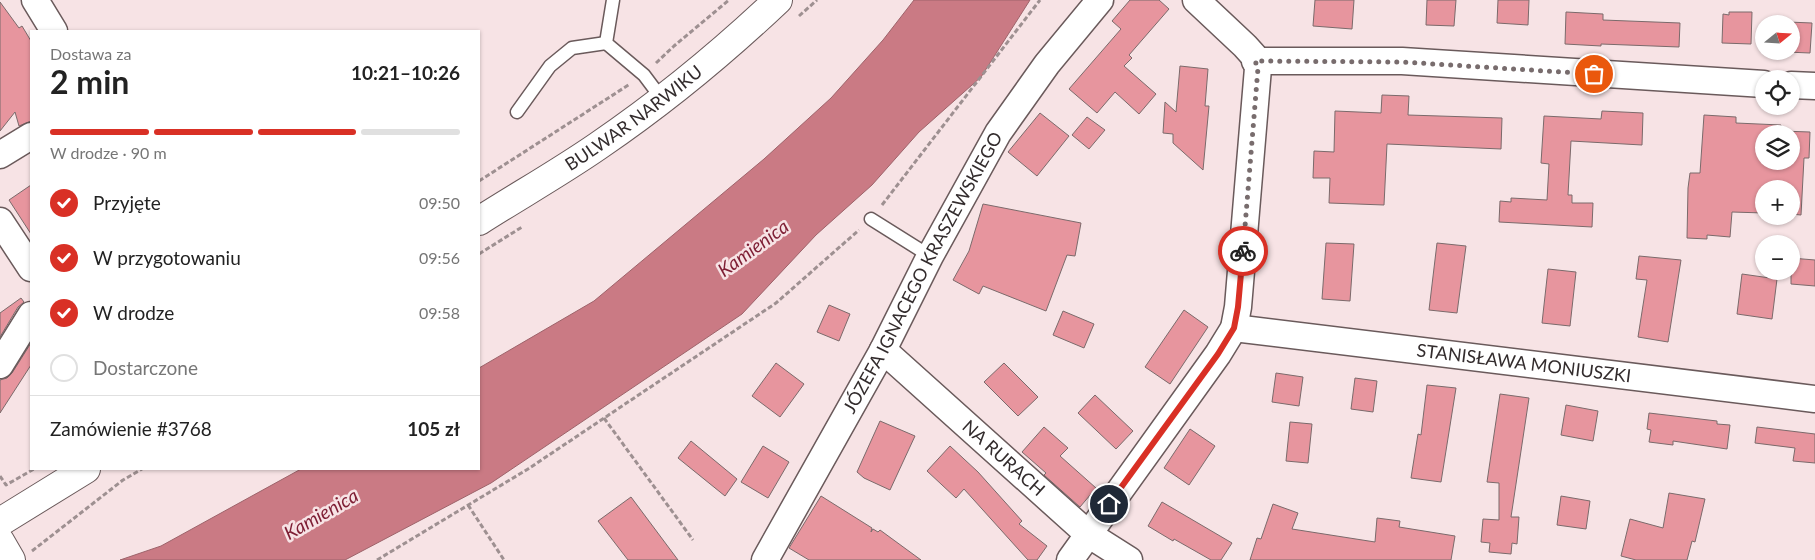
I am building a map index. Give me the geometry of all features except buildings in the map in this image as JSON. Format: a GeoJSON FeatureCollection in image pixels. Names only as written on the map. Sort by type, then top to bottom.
{"type":"FeatureCollection","features":[{"type":"Feature","properties":{"kind":"main road","name":"BULWAR NARWIKU"},"geometry":{"type":"LineString","coordinates":[[480,221],[598,146],[662,99],[778,0]]}},
{"type":"Feature","properties":{"kind":"main road"},"geometry":{"type":"LineString","coordinates":[[0,522],[84,470]]}},
{"type":"Feature","properties":{"kind":"main road"},"geometry":{"type":"LineString","coordinates":[[0,541],[17,558]]}},
{"type":"Feature","properties":{"kind":"street"},"geometry":{"type":"LineString","coordinates":[[35,0],[53,30]]}},
{"type":"Feature","properties":{"kind":"street","name":"JÓZEFA IGNACEGO KRASZEWSKIEGO"},"geometry":{"type":"LineString","coordinates":[[765,560],[883,350],[930,256],[998,133],[1047,64],[1100,0]]}},
{"type":"Feature","properties":{"kind":"street"},"geometry":{"type":"LineString","coordinates":[[1070,560],[1218,354],[1234,328],[1239,298],[1258,68],[1254,56],[1245,46],[1196,0]]}},
{"type":"Feature","properties":{"kind":"street"},"geometry":{"type":"LineString","coordinates":[[1255,61],[1402,62],[1755,83]]}},
{"type":"Feature","properties":{"kind":"street"},"geometry":{"type":"LineString","coordinates":[[1800,85],[1815,86]]}},
{"type":"Feature","properties":{"kind":"street"},"geometry":{"type":"LineString","coordinates":[[0,155],[30,137]]}},
{"type":"Feature","properties":{"kind":"street"},"geometry":{"type":"LineString","coordinates":[[0,221],[30,266]]}},
{"type":"Feature","properties":{"kind":"street"},"geometry":{"type":"LineString","coordinates":[[0,365],[30,317]]}},
{"type":"Feature","properties":{"kind":"street","name":"STANISŁAWA MONIUSZKI"},"geometry":{"type":"LineString","coordinates":[[1234,328],[1815,399]]}},
{"type":"Feature","properties":{"kind":"street","name":"NA RURACH"},"geometry":{"type":"LineString","coordinates":[[883,350],[1088,534],[1129,560]]}},
{"type":"Feature","properties":{"kind":"lane"},"geometry":{"type":"LineString","coordinates":[[606,43],[613,0]]}},
{"type":"Feature","properties":{"kind":"lane"},"geometry":{"type":"LineString","coordinates":[[517,112],[550,66],[572,48],[606,43],[644,75],[662,99]]}},
{"type":"Feature","properties":{"kind":"lane"},"geometry":{"type":"LineString","coordinates":[[871,219],[930,256]]}},
{"type":"Feature","properties":{"kind":"path"},"geometry":{"type":"LineString","coordinates":[[480,180],[644,75],[674,46],[729,0]]}},
{"type":"Feature","properties":{"kind":"path"},"geometry":{"type":"LineString","coordinates":[[377,560],[528,470],[776,303],[871,219],[1040,0]]}},
{"type":"Feature","properties":{"kind":"path"},"geometry":{"type":"LineString","coordinates":[[604,418],[693,540]]}},
{"type":"Feature","properties":{"kind":"path"},"geometry":{"type":"LineString","coordinates":[[0,476],[6,485],[32,470]]}},
{"type":"Feature","properties":{"kind":"path"},"geometry":{"type":"LineString","coordinates":[[17,558],[123,480],[140,470]]}},
{"type":"Feature","properties":{"kind":"path"},"geometry":{"type":"LineString","coordinates":[[468,505],[504,560]]}},
{"type":"Feature","properties":{"kind":"water","name":"Kamienica"},"geometry":{"type":"Polygon","coordinates":[[[914,0],[1030,0],[981,77],[919,132],[872,185],[816,235],[742,314],[491,483],[345,560],[120,560],[161,546],[299,470],[480,470],[480,367],[594,301],[764,159],[831,98],[883,40],[914,0]]]}},
{"type":"Feature","properties":{"kind":"way so far"},"geometry":{"type":"LineString","coordinates":[[1243,251],[1258,68],[1255,61],[1402,62],[1594,74]]}},
{"type":"Feature","properties":{"kind":"route"},"geometry":{"type":"LineString","coordinates":[[1109,504],[1218,354],[1234,328],[1238,307],[1243,251]]}}]}
